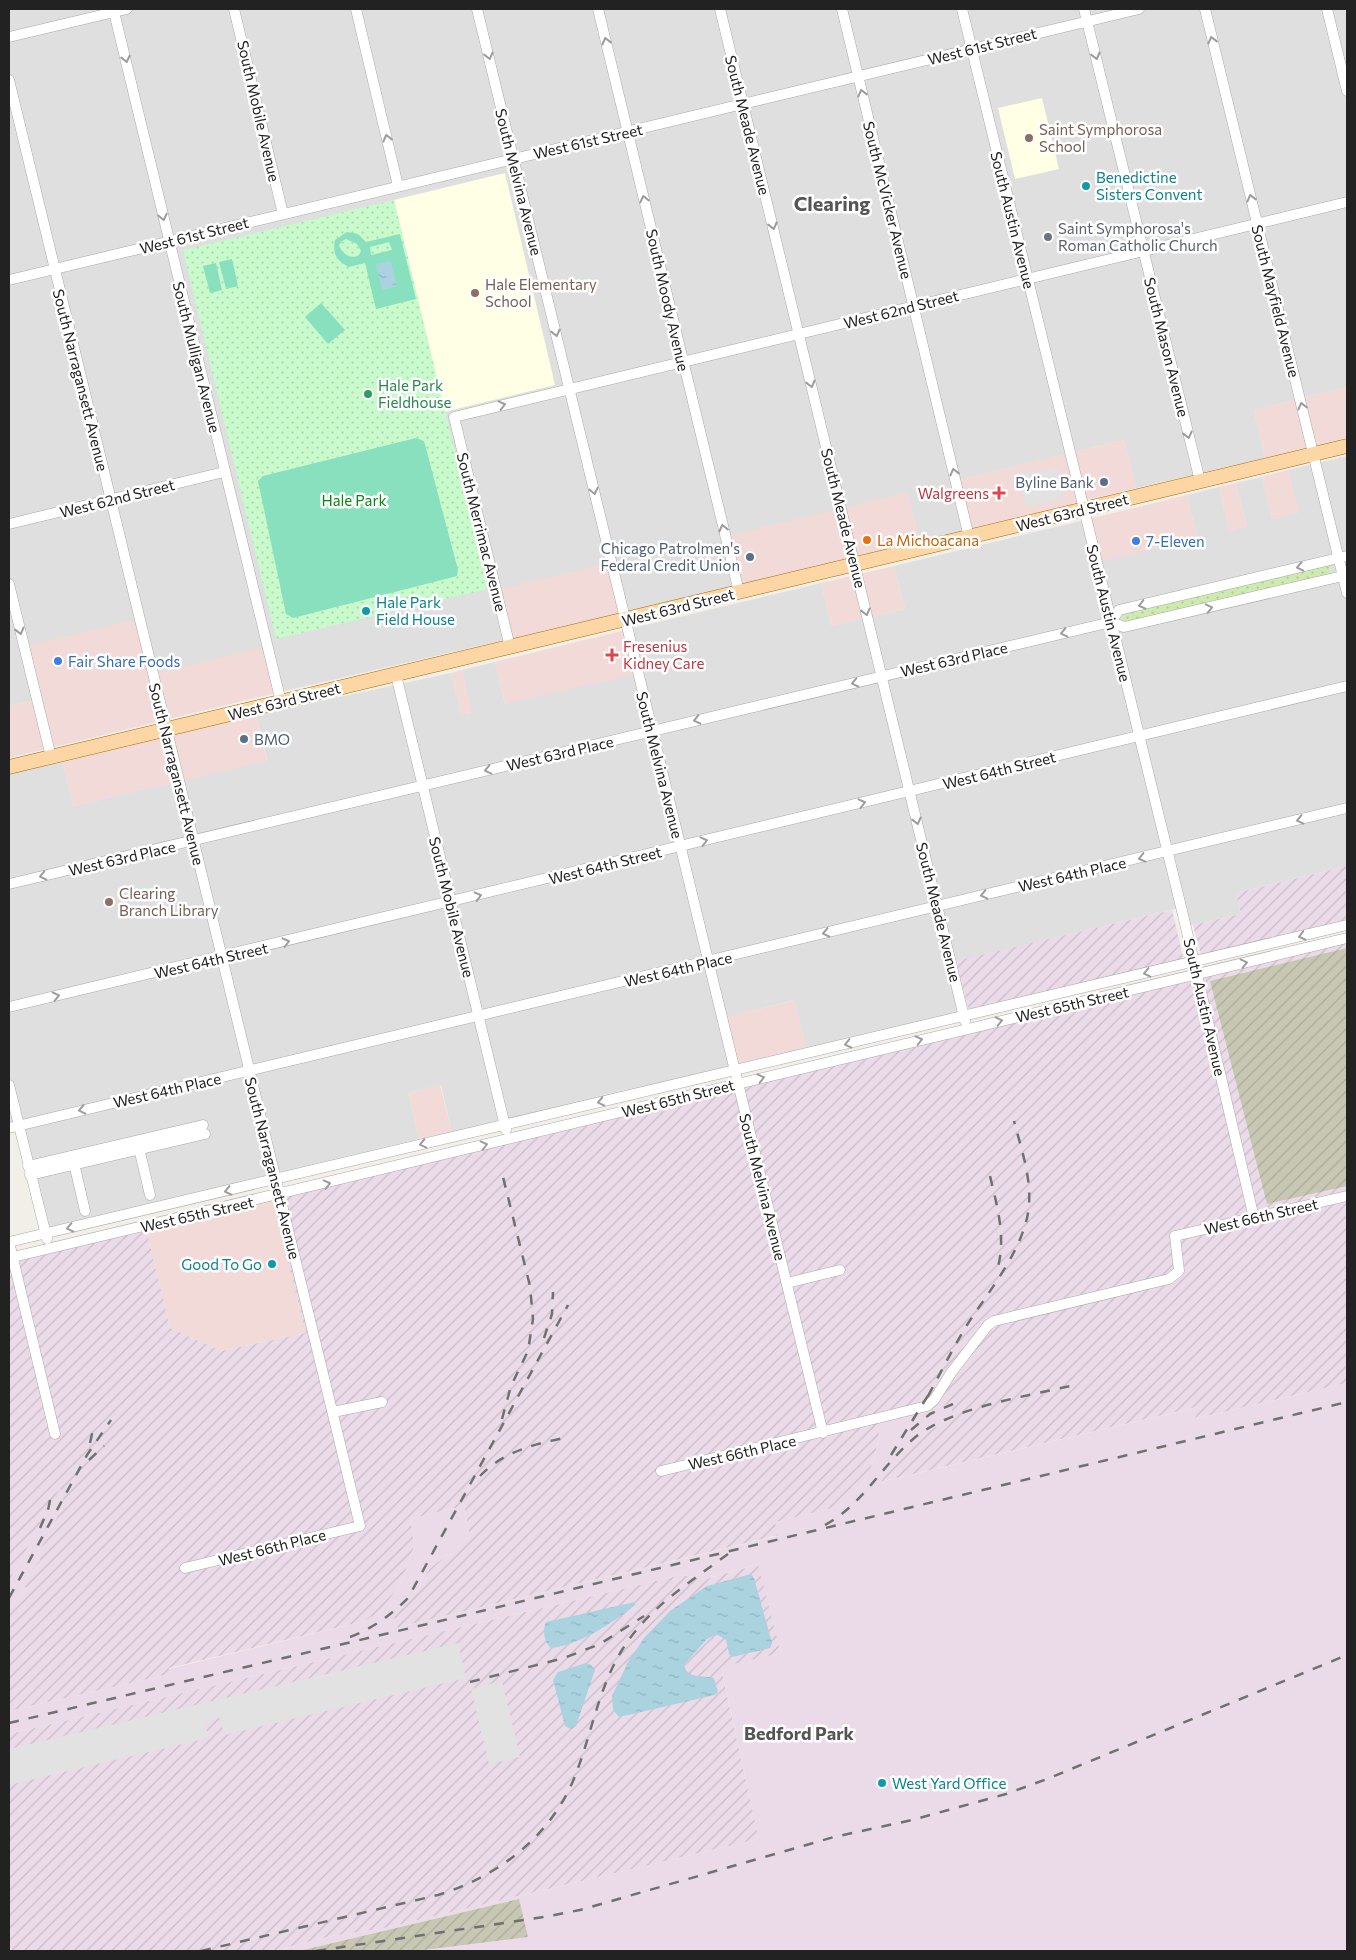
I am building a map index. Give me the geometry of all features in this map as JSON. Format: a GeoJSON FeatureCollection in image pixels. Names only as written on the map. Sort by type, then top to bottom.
{"type":"FeatureCollection","features":[{"type":"Feature","properties":{"kind":"main road","name":"West 63rd Street"},"geometry":{"type":"LineString","coordinates":[[9,767],[1347,446]]}},
{"type":"Feature","properties":{"kind":"street"},"geometry":{"type":"LineString","coordinates":[[9,36],[127,9]]}},
{"type":"Feature","properties":{"kind":"street","name":"South Mobile Avenue"},"geometry":{"type":"LineString","coordinates":[[234,9],[283,214]]}},
{"type":"Feature","properties":{"kind":"street"},"geometry":{"type":"LineString","coordinates":[[356,9],[398,186]]}},
{"type":"Feature","properties":{"kind":"street","name":"South Melvina Avenue"},"geometry":{"type":"LineString","coordinates":[[477,9],[823,1433]]}},
{"type":"Feature","properties":{"kind":"street","name":"South Moody Avenue"},"geometry":{"type":"LineString","coordinates":[[598,9],[739,592]]}},
{"type":"Feature","properties":{"kind":"street","name":"South Meade Avenue"},"geometry":{"type":"LineString","coordinates":[[720,9],[967,1028]]}},
{"type":"Feature","properties":{"kind":"street","name":"South McVicker Avenue"},"geometry":{"type":"LineString","coordinates":[[842,9],[969,537]]}},
{"type":"Feature","properties":{"kind":"street","name":"South Austin Avenue"},"geometry":{"type":"LineString","coordinates":[[962,9],[1112,622],[1254,1218]]}},
{"type":"Feature","properties":{"kind":"street","name":"South Mason Avenue"},"geometry":{"type":"LineString","coordinates":[[1084,9],[1200,481]]}},
{"type":"Feature","properties":{"kind":"street","name":"West 61st Street"},"geometry":{"type":"LineString","coordinates":[[9,280],[1139,9]]}},
{"type":"Feature","properties":{"kind":"street","name":"South Mayfield Avenue"},"geometry":{"type":"LineString","coordinates":[[1205,9],[1313,454],[1343,557],[1347,593]]}},
{"type":"Feature","properties":{"kind":"street"},"geometry":{"type":"LineString","coordinates":[[1328,9],[1347,91]]}},
{"type":"Feature","properties":{"kind":"street","name":"South Mulligan Avenue"},"geometry":{"type":"LineString","coordinates":[[114,12],[281,702]]}},
{"type":"Feature","properties":{"kind":"street","name":"South Narragansett Avenue"},"geometry":{"type":"LineString","coordinates":[[9,80],[360,1526]]}},
{"type":"Feature","properties":{"kind":"street","name":"West 62nd Street"},"geometry":{"type":"LineString","coordinates":[[454,417],[1347,202]]}},
{"type":"Feature","properties":{"kind":"street","name":"South Merrimac Avenue"},"geometry":{"type":"LineString","coordinates":[[454,417],[510,647]]}},
{"type":"Feature","properties":{"kind":"street","name":"West 62nd Street"},"geometry":{"type":"LineString","coordinates":[[9,524],[224,472]]}},
{"type":"Feature","properties":{"kind":"street","name":"West 63rd Place"},"geometry":{"type":"LineString","coordinates":[[1112,622],[1119,610],[1343,557]]}},
{"type":"Feature","properties":{"kind":"street","name":"West 63rd Place"},"geometry":{"type":"LineString","coordinates":[[9,884],[1112,622],[1124,628],[1345,576]]}},
{"type":"Feature","properties":{"kind":"street"},"geometry":{"type":"LineString","coordinates":[[9,584],[51,757]]}},
{"type":"Feature","properties":{"kind":"street","name":"South Mobile Avenue"},"geometry":{"type":"LineString","coordinates":[[396,675],[508,1139]]}},
{"type":"Feature","properties":{"kind":"street","name":"West 64th Street"},"geometry":{"type":"LineString","coordinates":[[9,1007],[221,958],[1347,686]]}},
{"type":"Feature","properties":{"kind":"street","name":"West 64th Place"},"geometry":{"type":"LineString","coordinates":[[14,1126],[1347,808]]}},
{"type":"Feature","properties":{"kind":"street","name":"West 65th Street"},"geometry":{"type":"LineString","coordinates":[[9,1242],[1347,925]]}},
{"type":"Feature","properties":{"kind":"street","name":"West 65th Street"},"geometry":{"type":"LineString","coordinates":[[11,1257],[279,1195],[1347,938]]}},
{"type":"Feature","properties":{"kind":"street"},"geometry":{"type":"LineString","coordinates":[[1027,1001],[1030,1014]]}},
{"type":"Feature","properties":{"kind":"street"},"geometry":{"type":"LineString","coordinates":[[9,1085],[14,1126],[29,1171],[49,1248]]}},
{"type":"Feature","properties":{"kind":"street"},"geometry":{"type":"LineString","coordinates":[[29,1171],[204,1129]]}},
{"type":"Feature","properties":{"kind":"street"},"geometry":{"type":"LineString","coordinates":[[138,1145],[150,1195]]}},
{"type":"Feature","properties":{"kind":"street"},"geometry":{"type":"LineString","coordinates":[[73,1160],[85,1211]]}},
{"type":"Feature","properties":{"kind":"street","name":"West 66th Street"},"geometry":{"type":"LineString","coordinates":[[1179,1272],[1175,1236],[1347,1196]]}},
{"type":"Feature","properties":{"kind":"street"},"geometry":{"type":"LineString","coordinates":[[9,1242],[11,1257],[55,1434]]}},
{"type":"Feature","properties":{"kind":"street"},"geometry":{"type":"LineString","coordinates":[[787,1283],[840,1270]]}},
{"type":"Feature","properties":{"kind":"street","name":"West 66th Place"},"geometry":{"type":"LineString","coordinates":[[662,1471],[927,1406],[934,1400],[951,1373],[988,1325],[994,1321],[1169,1279],[1179,1272]]}},
{"type":"Feature","properties":{"kind":"street"},"geometry":{"type":"LineString","coordinates":[[333,1412],[382,1402]]}},
{"type":"Feature","properties":{"kind":"street","name":"West 66th Place"},"geometry":{"type":"LineString","coordinates":[[185,1568],[360,1526]]}},
{"type":"Feature","properties":{"kind":"shaded area"},"geometry":{"type":"Polygon","coordinates":[[[9,9],[1347,9],[1347,387],[1254,410],[1265,458],[1136,488],[1124,440],[958,480],[969,529],[919,541],[907,492],[739,585],[276,693],[152,674],[9,706],[9,9]]]}},
{"type":"Feature","properties":{"kind":"shaded area","name":"Saint Symphorosa School"},"geometry":{"type":"Polygon","coordinates":[[[1042,98],[1059,169],[1015,179],[998,108],[1042,98]]]}},
{"type":"Feature","properties":{"kind":"shaded area","name":"Hale Elementary School"},"geometry":{"type":"Polygon","coordinates":[[[505,173],[555,385],[444,412],[394,200],[505,173]]]}},
{"type":"Feature","properties":{"kind":"shaded area"},"geometry":{"type":"Polygon","coordinates":[[[1347,387],[1347,438],[1265,458],[1254,410],[1347,387]]]}},
{"type":"Feature","properties":{"kind":"shaded area"},"geometry":{"type":"Polygon","coordinates":[[[1124,440],[1136,488],[969,529],[957,480],[1124,440]]]}},
{"type":"Feature","properties":{"kind":"shaded area"},"geometry":{"type":"Polygon","coordinates":[[[1347,456],[1347,866],[1236,893],[1241,914],[1184,927],[1179,908],[946,964],[958,1013],[807,1050],[794,1000],[717,1020],[729,1068],[619,1091],[452,1132],[441,1085],[408,1093],[419,1139],[46,1228],[21,1123],[9,1126],[9,774],[63,762],[73,806],[267,760],[256,715],[451,673],[461,714],[471,713],[462,670],[495,662],[505,704],[625,630],[821,583],[831,626],[905,609],[894,566],[1085,520],[1197,538],[1187,495],[1219,487],[1229,530],[1247,526],[1236,483],[1262,477],[1272,519],[1298,513],[1288,470],[1347,456]]]}},
{"type":"Feature","properties":{"kind":"shaded area"},"geometry":{"type":"Polygon","coordinates":[[[1059,468],[1064,489],[1061,490],[1062,498],[1026,507],[1017,472],[1059,468]]]}},
{"type":"Feature","properties":{"kind":"shaded area"},"geometry":{"type":"Polygon","coordinates":[[[1288,470],[1299,513],[1272,519],[1262,477],[1288,470]]]}},
{"type":"Feature","properties":{"kind":"shaded area"},"geometry":{"type":"Polygon","coordinates":[[[1236,483],[1247,526],[1229,531],[1219,487],[1236,483]]]}},
{"type":"Feature","properties":{"kind":"shaded area"},"geometry":{"type":"Polygon","coordinates":[[[908,492],[919,541],[739,585],[727,536],[908,492]]]}},
{"type":"Feature","properties":{"kind":"shaded area"},"geometry":{"type":"Polygon","coordinates":[[[1187,495],[1197,538],[1095,563],[1085,520],[1187,495]]]}},
{"type":"Feature","properties":{"kind":"shaded area"},"geometry":{"type":"Polygon","coordinates":[[[609,563],[621,612],[509,639],[497,590],[609,563]]]}},
{"type":"Feature","properties":{"kind":"shaded area"},"geometry":{"type":"Polygon","coordinates":[[[894,566],[905,609],[831,626],[821,583],[894,566]]]}},
{"type":"Feature","properties":{"kind":"shaded area"},"geometry":{"type":"Polygon","coordinates":[[[139,619],[153,674],[264,647],[276,693],[9,758],[9,706],[39,699],[26,646],[139,619]]]}},
{"type":"Feature","properties":{"kind":"shaded area"},"geometry":{"type":"Polygon","coordinates":[[[625,630],[636,674],[505,704],[495,662],[625,630]]]}},
{"type":"Feature","properties":{"kind":"shaded area"},"geometry":{"type":"Polygon","coordinates":[[[462,670],[472,712],[461,715],[451,673],[462,670]]]}},
{"type":"Feature","properties":{"kind":"shaded area"},"geometry":{"type":"Polygon","coordinates":[[[256,715],[267,761],[73,806],[63,762],[256,715]]]}},
{"type":"Feature","properties":{"kind":"shaded area"},"geometry":{"type":"Polygon","coordinates":[[[1347,866],[1347,920],[1201,955],[1193,925],[1241,914],[1236,893],[1347,866]]]}},
{"type":"Feature","properties":{"kind":"shaded area"},"geometry":{"type":"Polygon","coordinates":[[[1172,910],[1184,961],[969,1011],[956,961],[1172,910]]]}},
{"type":"Feature","properties":{"kind":"shaded area"},"geometry":{"type":"Polygon","coordinates":[[[1347,938],[1347,1383],[1194,1419],[1197,1407],[880,1482],[909,1446],[928,1431],[953,1418],[950,1404],[878,1424],[879,1435],[869,1474],[854,1493],[848,1494],[841,1506],[776,1522],[779,1535],[395,1628],[394,1616],[415,1592],[430,1568],[470,1537],[464,1506],[410,1519],[414,1547],[401,1583],[381,1611],[365,1621],[169,1668],[170,1674],[9,1711],[9,1609],[26,1588],[21,1583],[40,1560],[37,1555],[64,1504],[60,1489],[9,1581],[9,1262],[146,1229],[170,1328],[221,1351],[306,1333],[272,1200],[1347,938]]]}},
{"type":"Feature","properties":{"kind":"shaded area"},"geometry":{"type":"Polygon","coordinates":[[[1347,948],[1347,1186],[1267,1204],[1210,981],[1347,948]]]}},
{"type":"Feature","properties":{"kind":"shaded area"},"geometry":{"type":"Polygon","coordinates":[[[795,1000],[807,1050],[738,1067],[726,1017],[795,1000]]]}},
{"type":"Feature","properties":{"kind":"shaded area"},"geometry":{"type":"Polygon","coordinates":[[[440,1085],[452,1132],[419,1139],[408,1093],[440,1085]]]}},
{"type":"Feature","properties":{"kind":"shaded area"},"geometry":{"type":"Polygon","coordinates":[[[272,1200],[307,1333],[220,1351],[170,1328],[146,1229],[272,1200]]]}},
{"type":"Feature","properties":{"kind":"shaded area"},"geometry":{"type":"Polygon","coordinates":[[[1347,1383],[1347,1951],[273,1951],[332,1936],[380,1929],[759,1839],[721,1667],[781,1653],[758,1564],[706,1579],[681,1575],[9,1734],[9,1711],[170,1674],[169,1669],[365,1621],[381,1611],[401,1583],[414,1547],[410,1519],[464,1506],[470,1537],[430,1568],[415,1592],[394,1616],[395,1628],[778,1536],[775,1522],[841,1506],[848,1494],[854,1493],[869,1474],[879,1435],[878,1424],[950,1403],[953,1418],[928,1431],[909,1446],[893,1464],[881,1482],[1198,1407],[1195,1419],[1347,1383]]]}},
{"type":"Feature","properties":{"kind":"shaded area"},"geometry":{"type":"Polygon","coordinates":[[[60,1488],[64,1504],[37,1555],[40,1560],[21,1583],[26,1588],[9,1609],[9,1581],[60,1488]]]}},
{"type":"Feature","properties":{"kind":"shaded area"},"geometry":{"type":"Polygon","coordinates":[[[759,1564],[781,1653],[721,1668],[759,1839],[380,1929],[332,1936],[273,1951],[9,1951],[9,1734],[681,1575],[706,1579],[759,1564]]]}},
{"type":"Feature","properties":{"kind":"shaded area"},"geometry":{"type":"Polygon","coordinates":[[[458,1643],[466,1678],[224,1735],[220,1718],[205,1721],[208,1738],[9,1785],[9,1749],[458,1643]]]}},
{"type":"Feature","properties":{"kind":"shaded area"},"geometry":{"type":"Polygon","coordinates":[[[502,1681],[520,1757],[489,1764],[471,1689],[502,1681]]]}},
{"type":"Feature","properties":{"kind":"shaded area"},"geometry":{"type":"Polygon","coordinates":[[[519,1899],[528,1937],[415,1951],[299,1951],[519,1899]]]}},
{"type":"Feature","properties":{"kind":"green space","name":"Hale Park"},"geometry":{"type":"Polygon","coordinates":[[[394,200],[488,589],[276,639],[183,250],[394,200]]]}},
{"type":"Feature","properties":{"kind":"green space"},"geometry":{"type":"Polygon","coordinates":[[[347,232],[358,234],[366,242],[400,234],[416,299],[376,309],[365,263],[349,267],[341,262],[335,253],[335,240],[347,232]],[[346,239],[339,245],[342,251],[353,257],[359,255],[361,251],[357,244],[346,239]],[[389,242],[370,247],[371,255],[392,250],[389,242]]]}},
{"type":"Feature","properties":{"kind":"green space"},"geometry":{"type":"Polygon","coordinates":[[[232,259],[238,286],[226,289],[219,262],[232,259]]]}},
{"type":"Feature","properties":{"kind":"green space"},"geometry":{"type":"Polygon","coordinates":[[[216,263],[222,290],[210,293],[203,266],[216,263]]]}},
{"type":"Feature","properties":{"kind":"green space"},"geometry":{"type":"Polygon","coordinates":[[[321,303],[345,330],[328,344],[305,317],[321,303]]]}},
{"type":"Feature","properties":{"kind":"green space"},"geometry":{"type":"Polygon","coordinates":[[[416,438],[424,441],[458,570],[457,576],[293,618],[286,614],[258,481],[263,476],[416,438]]]}},
{"type":"Feature","properties":{"kind":"green space"},"geometry":{"type":"Polygon","coordinates":[[[1328,564],[1331,574],[1124,623],[1122,613],[1328,564]]]}},
{"type":"Feature","properties":{"kind":"water"},"geometry":{"type":"Polygon","coordinates":[[[391,261],[397,286],[382,290],[376,264],[391,261]]]}},
{"type":"Feature","properties":{"kind":"water"},"geometry":{"type":"Polygon","coordinates":[[[751,1574],[754,1578],[772,1643],[770,1648],[732,1657],[729,1654],[726,1640],[716,1634],[706,1640],[684,1665],[688,1673],[714,1678],[718,1692],[715,1695],[619,1717],[613,1710],[612,1696],[628,1662],[644,1638],[670,1611],[707,1586],[751,1574]]]}},
{"type":"Feature","properties":{"kind":"water"},"geometry":{"type":"Polygon","coordinates":[[[635,1602],[635,1605],[616,1619],[573,1643],[551,1648],[545,1639],[546,1622],[635,1602]]]}},
{"type":"Feature","properties":{"kind":"water"},"geometry":{"type":"Polygon","coordinates":[[[586,1663],[595,1670],[576,1726],[571,1729],[565,1726],[553,1680],[558,1672],[586,1663]]]}},
{"type":"Feature","properties":{"kind":"railway"},"geometry":{"type":"LineString","coordinates":[[928,1396],[967,1325],[1006,1267],[1022,1235],[1027,1220],[1029,1204],[1028,1183],[1025,1162],[1014,1121]]}},
{"type":"Feature","properties":{"kind":"railway"},"geometry":{"type":"LineString","coordinates":[[990,1176],[1001,1237],[1001,1249],[996,1274]]}},
{"type":"Feature","properties":{"kind":"railway"},"geometry":{"type":"LineString","coordinates":[[502,1419],[511,1386],[528,1351],[533,1319],[530,1286],[503,1177]]}},
{"type":"Feature","properties":{"kind":"railway"},"geometry":{"type":"LineString","coordinates":[[544,1338],[552,1314],[553,1292]]}},
{"type":"Feature","properties":{"kind":"railway"},"geometry":{"type":"LineString","coordinates":[[350,1637],[381,1621],[408,1598],[568,1305]]}},
{"type":"Feature","properties":{"kind":"railway"},"geometry":{"type":"LineString","coordinates":[[825,1525],[850,1507],[901,1451],[927,1429],[945,1420],[987,1405],[1070,1386]]}},
{"type":"Feature","properties":{"kind":"railway"},"geometry":{"type":"LineString","coordinates":[[891,1455],[932,1389]]}},
{"type":"Feature","properties":{"kind":"railway"},"geometry":{"type":"LineString","coordinates":[[9,1723],[1347,1402]]}},
{"type":"Feature","properties":{"kind":"railway"},"geometry":{"type":"LineString","coordinates":[[911,1430],[930,1414],[953,1404]]}},
{"type":"Feature","properties":{"kind":"railway"},"geometry":{"type":"LineString","coordinates":[[9,1598],[87,1455],[111,1420]]}},
{"type":"Feature","properties":{"kind":"railway"},"geometry":{"type":"LineString","coordinates":[[90,1443],[94,1425]]}},
{"type":"Feature","properties":{"kind":"railway"},"geometry":{"type":"LineString","coordinates":[[480,1476],[499,1460],[521,1450],[568,1437]]}},
{"type":"Feature","properties":{"kind":"railway"},"geometry":{"type":"LineString","coordinates":[[89,1460],[104,1446]]}},
{"type":"Feature","properties":{"kind":"railway"},"geometry":{"type":"LineString","coordinates":[[40,1528],[48,1510],[52,1491]]}},
{"type":"Feature","properties":{"kind":"railway"},"geometry":{"type":"LineString","coordinates":[[201,1951],[438,1895],[480,1878],[518,1853],[550,1821],[573,1781],[606,1682],[613,1666],[632,1635],[670,1597],[728,1554]]}},
{"type":"Feature","properties":{"kind":"railway"},"geometry":{"type":"LineString","coordinates":[[470,1682],[564,1658],[600,1644],[644,1616]]}},
{"type":"Feature","properties":{"kind":"railway"},"geometry":{"type":"LineString","coordinates":[[316,1951],[580,1910],[834,1837],[912,1820],[1006,1794],[1047,1779],[1347,1655]]}},
{"type":"Feature","properties":{"kind":"place","name":"Saint Symphorosa School"},"geometry":{"type":"Point","coordinates":[1029,138]}},
{"type":"Feature","properties":{"kind":"place","name":"Benedictine Sisters Convent"},"geometry":{"type":"Point","coordinates":[1086,186]}},
{"type":"Feature","properties":{"kind":"place","name":"Saint Symphorosa's Roman Catholic Church"},"geometry":{"type":"Point","coordinates":[1048,237]}},
{"type":"Feature","properties":{"kind":"place","name":"Hale Elementary School"},"geometry":{"type":"Point","coordinates":[475,293]}},
{"type":"Feature","properties":{"kind":"place","name":"Hale Park Fieldhouse"},"geometry":{"type":"Point","coordinates":[368,394]}},
{"type":"Feature","properties":{"kind":"place","name":"Byline Bank"},"geometry":{"type":"Point","coordinates":[1104,482]}},
{"type":"Feature","properties":{"kind":"place","name":"Walgreens"},"geometry":{"type":"Point","coordinates":[999,493]}},
{"type":"Feature","properties":{"kind":"place","name":"La Michoacana"},"geometry":{"type":"Point","coordinates":[867,540]}},
{"type":"Feature","properties":{"kind":"place","name":"7-Eleven"},"geometry":{"type":"Point","coordinates":[1136,541]}},
{"type":"Feature","properties":{"kind":"place","name":"Chicago Patrolmen's Federal Credit Union"},"geometry":{"type":"Point","coordinates":[750,557]}},
{"type":"Feature","properties":{"kind":"place","name":"Hale Park Field House"},"geometry":{"type":"Point","coordinates":[366,611]}},
{"type":"Feature","properties":{"kind":"place","name":"Fresenius Kidney Care"},"geometry":{"type":"Point","coordinates":[612,655]}},
{"type":"Feature","properties":{"kind":"place","name":"Fair Share Foods"},"geometry":{"type":"Point","coordinates":[58,661]}},
{"type":"Feature","properties":{"kind":"place","name":"BMO"},"geometry":{"type":"Point","coordinates":[244,739]}},
{"type":"Feature","properties":{"kind":"place","name":"Clearing Branch Library"},"geometry":{"type":"Point","coordinates":[109,902]}},
{"type":"Feature","properties":{"kind":"place","name":"Good To Go"},"geometry":{"type":"Point","coordinates":[272,1264]}},
{"type":"Feature","properties":{"kind":"place","name":"West Yard Office"},"geometry":{"type":"Point","coordinates":[882,1783]}},
{"type":"Feature","properties":{"kind":"district","name":"Clearing"},"geometry":{"type":"Point","coordinates":[832,203]}},
{"type":"Feature","properties":{"kind":"district","name":"Bedford Park"},"geometry":{"type":"Point","coordinates":[799,1733]}}]}
